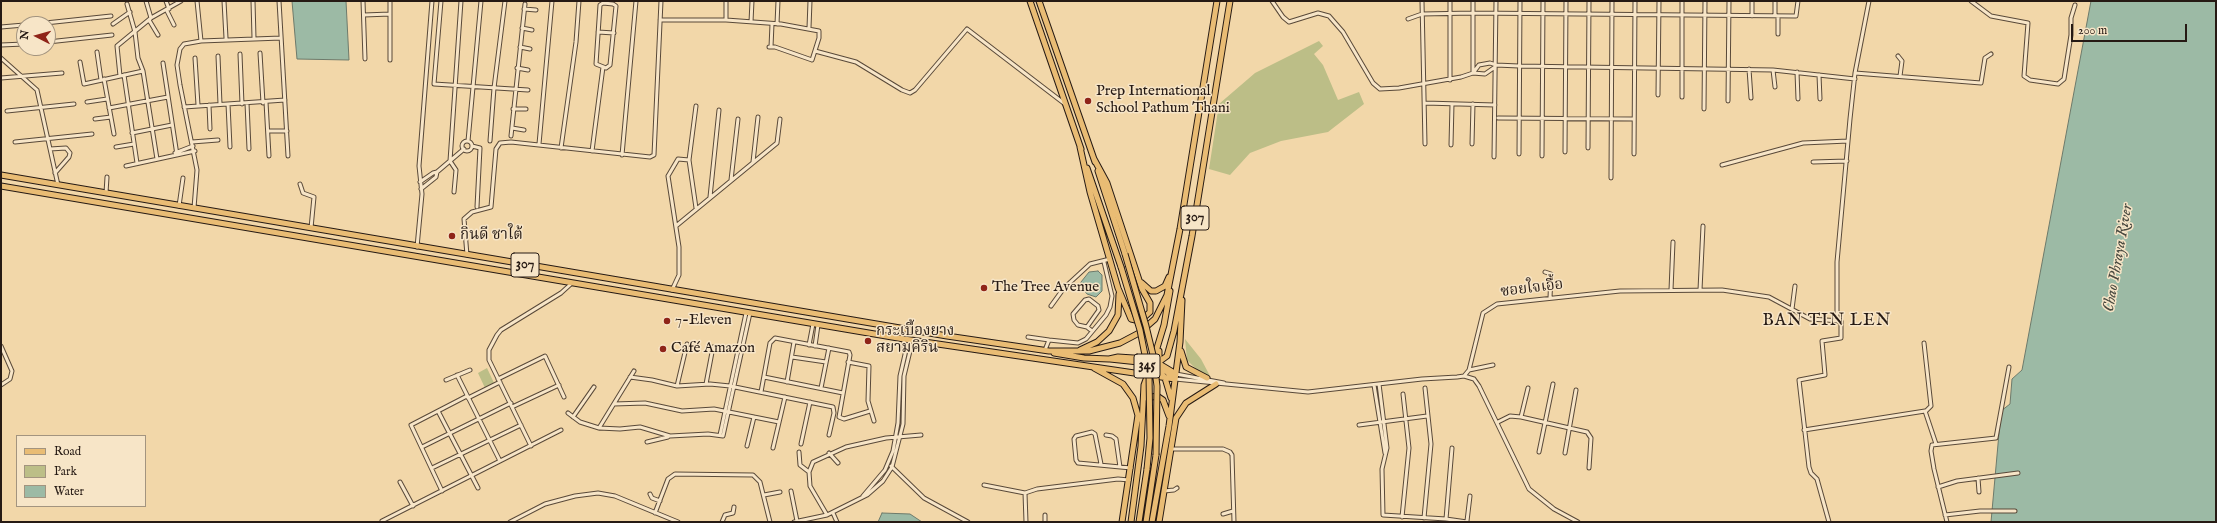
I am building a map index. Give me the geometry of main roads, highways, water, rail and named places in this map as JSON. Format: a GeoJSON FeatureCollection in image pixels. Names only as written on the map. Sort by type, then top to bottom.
{"type":"FeatureCollection","features":[{"type":"Feature","properties":{"kind":"main road","name":"345"},"geometry":{"type":"LineString","coordinates":[[1030,1],[1121,267],[1140,330],[1148,375],[1150,438],[1139,522]]}},
{"type":"Feature","properties":{"kind":"main road","name":"345"},"geometry":{"type":"LineString","coordinates":[[1038,1],[1094,159],[1125,254],[1153,355],[1156,386],[1156,455],[1146,522]]}},
{"type":"Feature","properties":{"kind":"main road","name":"307"},"geometry":{"type":"LineString","coordinates":[[1155,363],[1169,301],[1217,1]]}},
{"type":"Feature","properties":{"kind":"main road","name":"307"},"geometry":{"type":"LineString","coordinates":[[1,175],[947,336],[1084,358],[1109,359],[1118,357],[1155,363],[1174,376],[1180,342],[1182,287],[1230,1]]}},
{"type":"Feature","properties":{"kind":"main road"},"geometry":{"type":"LineString","coordinates":[[1080,147],[1090,192],[1118,288],[1131,319],[1140,321],[1151,308],[1139,278],[1107,183],[1094,159]]}},
{"type":"Feature","properties":{"kind":"main road","name":"307"},"geometry":{"type":"LineString","coordinates":[[1,186],[904,339],[1094,368],[1141,374],[1148,372]]}},
{"type":"Feature","properties":{"kind":"main road"},"geometry":{"type":"LineString","coordinates":[[233,226],[235,215]]}},
{"type":"Feature","properties":{"kind":"main road"},"geometry":{"type":"LineString","coordinates":[[1139,278],[1145,287],[1151,291],[1160,290],[1165,286],[1174,264]]}},
{"type":"Feature","properties":{"kind":"main road"},"geometry":{"type":"LineString","coordinates":[[1047,351],[1078,352],[1106,348],[1132,338],[1151,323],[1159,312],[1166,295],[1174,264]]}},
{"type":"Feature","properties":{"kind":"main road"},"geometry":{"type":"LineString","coordinates":[[633,293],[635,284]]}},
{"type":"Feature","properties":{"kind":"main road"},"geometry":{"type":"LineString","coordinates":[[1165,378],[1148,372],[1155,363],[1168,353],[1182,287]]}},
{"type":"Feature","properties":{"kind":"main road"},"geometry":{"type":"LineString","coordinates":[[1078,352],[1097,342],[1113,325],[1119,308],[1118,288]]}},
{"type":"Feature","properties":{"kind":"main road"},"geometry":{"type":"LineString","coordinates":[[1169,301],[1173,304],[1180,297]]}},
{"type":"Feature","properties":{"kind":"main road"},"geometry":{"type":"LineString","coordinates":[[1180,342],[1182,361],[1186,367],[1206,378]]}},
{"type":"Feature","properties":{"kind":"main road"},"geometry":{"type":"LineString","coordinates":[[1109,359],[1128,362],[1155,363]]}},
{"type":"Feature","properties":{"kind":"main road"},"geometry":{"type":"LineString","coordinates":[[1128,362],[1135,368],[1130,372]]}},
{"type":"Feature","properties":{"kind":"main road"},"geometry":{"type":"LineString","coordinates":[[1155,363],[1165,378],[1172,400]]}},
{"type":"Feature","properties":{"kind":"main road"},"geometry":{"type":"LineString","coordinates":[[1094,368],[1123,384],[1133,398],[1138,415],[1141,446]]}},
{"type":"Feature","properties":{"kind":"main road","name":"345"},"geometry":{"type":"LineString","coordinates":[[1131,522],[1141,446],[1143,404],[1148,372]]}},
{"type":"Feature","properties":{"kind":"main road","name":"345"},"geometry":{"type":"LineString","coordinates":[[1152,522],[1169,423],[1174,376]]}},
{"type":"Feature","properties":{"kind":"main road"},"geometry":{"type":"LineString","coordinates":[[1143,404],[1151,388],[1165,378],[1174,376]]}},
{"type":"Feature","properties":{"kind":"main road"},"geometry":{"type":"LineString","coordinates":[[1159,522],[1172,435],[1176,418],[1181,408],[1216,384]]}},
{"type":"Feature","properties":{"kind":"main road"},"geometry":{"type":"LineString","coordinates":[[1143,404],[1147,397],[1160,397],[1166,404],[1172,435]]}},
{"type":"Feature","properties":{"kind":"main road"},"geometry":{"type":"LineString","coordinates":[[1122,522],[1138,415]]}},
{"type":"Feature","properties":{"kind":"main road"},"geometry":{"type":"LineString","coordinates":[[1157,495],[1169,458]]}},
{"type":"Feature","properties":{"kind":"water"},"geometry":{"type":"Polygon","coordinates":[[[292,1],[346,1],[349,60],[297,59],[292,1]]]}},
{"type":"Feature","properties":{"kind":"water","name":"Chao Phraya River"},"geometry":{"type":"Polygon","coordinates":[[[2091,1],[2216,1],[2216,522],[1991,522],[2001,411],[2010,404],[2012,379],[2022,370],[2091,1]]]}},
{"type":"Feature","properties":{"kind":"water"},"geometry":{"type":"Polygon","coordinates":[[[1098,271],[1102,275],[1102,291],[1096,297],[1087,294],[1081,286],[1081,282],[1089,272],[1098,271]]]}},
{"type":"Feature","properties":{"kind":"water"},"geometry":{"type":"Polygon","coordinates":[[[882,513],[910,514],[922,522],[878,522],[882,513]]]}},
{"type":"Feature","properties":{"kind":"place","name":"Prep International School Pathum Thani"},"geometry":{"type":"Point","coordinates":[1088,101]}},
{"type":"Feature","properties":{"kind":"place","name":"กินดี ชาใต้"},"geometry":{"type":"Point","coordinates":[452,236]}},
{"type":"Feature","properties":{"kind":"place","name":"The Tree Avenue"},"geometry":{"type":"Point","coordinates":[984,288]}},
{"type":"Feature","properties":{"kind":"place","name":"7-Eleven"},"geometry":{"type":"Point","coordinates":[667,321]}},
{"type":"Feature","properties":{"kind":"place","name":"กระเบื้องยาง สยามคิริน"},"geometry":{"type":"Point","coordinates":[868,341]}},
{"type":"Feature","properties":{"kind":"place","name":"Café Amazon"},"geometry":{"type":"Point","coordinates":[663,349]}},
{"type":"Feature","properties":{"kind":"district","name":"BAN TIN LEN"},"geometry":{"type":"Point","coordinates":[1827,322]}}]}
